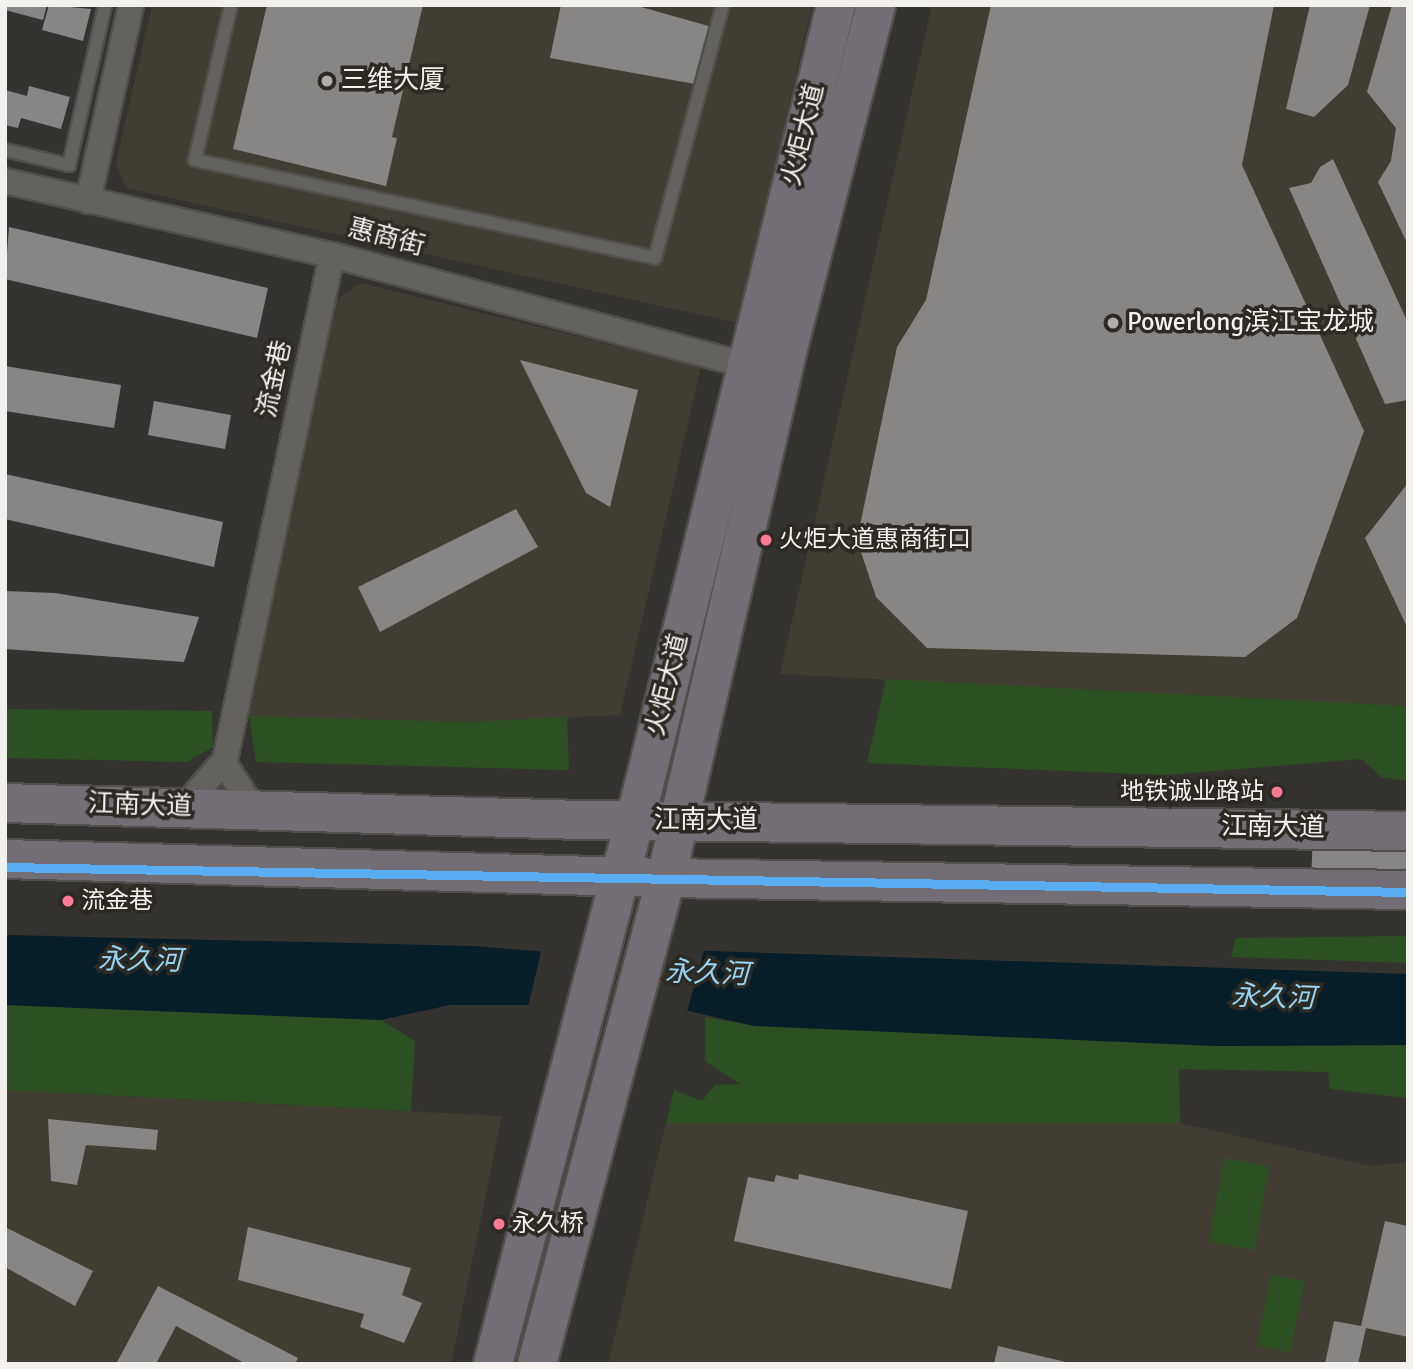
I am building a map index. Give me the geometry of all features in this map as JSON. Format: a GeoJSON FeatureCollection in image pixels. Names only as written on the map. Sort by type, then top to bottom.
{"type":"FeatureCollection","features":[{"type":"Feature","properties":{"kind":"main road","name":"火炬大道"},"geometry":{"type":"LineString","coordinates":[[494,1364],[634,820],[836,5]]}},
{"type":"Feature","properties":{"kind":"main road","name":"火炬大道"},"geometry":{"type":"LineString","coordinates":[[537,1364],[666,878],[789,344],[876,5]]}},
{"type":"Feature","properties":{"kind":"main road","name":"江南大道"},"geometry":{"type":"LineString","coordinates":[[5,803],[634,820],[1408,831]]}},
{"type":"Feature","properties":{"kind":"main road"},"geometry":{"type":"LineString","coordinates":[[5,859],[666,878],[1408,890]]}},
{"type":"Feature","properties":{"kind":"street"},"geometry":{"type":"LineString","coordinates":[[88,201],[131,5]]}},
{"type":"Feature","properties":{"kind":"street","name":"惠商街"},"geometry":{"type":"LineString","coordinates":[[5,181],[332,255],[748,366]]}},
{"type":"Feature","properties":{"kind":"street","name":"流金巷"},"geometry":{"type":"LineString","coordinates":[[224,763],[332,255]]}},
{"type":"Feature","properties":{"kind":"street"},"geometry":{"type":"LineString","coordinates":[[185,806],[224,763],[254,810]]}},
{"type":"Feature","properties":{"kind":"lane"},"geometry":{"type":"LineString","coordinates":[[5,150],[69,165],[105,5]]}},
{"type":"Feature","properties":{"kind":"lane"},"geometry":{"type":"LineString","coordinates":[[232,5],[195,160],[655,258],[723,5]]}},
{"type":"Feature","properties":{"kind":"shaded area"},"geometry":{"type":"Polygon","coordinates":[[[152,5],[812,5],[738,323],[126,188],[116,163],[152,5]]]}},
{"type":"Feature","properties":{"kind":"shaded area","name":"Powerlong滨江宝龙城"},"geometry":{"type":"Polygon","coordinates":[[[932,5],[1408,5],[1408,706],[780,674],[932,5]]]}},
{"type":"Feature","properties":{"kind":"shaded area"},"geometry":{"type":"Polygon","coordinates":[[[361,283],[701,367],[620,715],[470,722],[249,716],[336,300],[361,283]]]}},
{"type":"Feature","properties":{"kind":"shaded area"},"geometry":{"type":"Polygon","coordinates":[[[5,1090],[502,1116],[451,1364],[5,1364],[5,1090]]]}},
{"type":"Feature","properties":{"kind":"shaded area"},"geometry":{"type":"Polygon","coordinates":[[[666,1123],[1180,1123],[1370,1166],[1408,1162],[1408,1364],[608,1364],[666,1123]]]}},
{"type":"Feature","properties":{"kind":"green space"},"geometry":{"type":"Polygon","coordinates":[[[886,679],[1408,706],[1408,781],[1381,777],[1362,759],[1164,775],[867,763],[886,679]]]}},
{"type":"Feature","properties":{"kind":"green space"},"geometry":{"type":"Polygon","coordinates":[[[5,709],[212,711],[213,747],[187,762],[5,758],[5,709]]]}},
{"type":"Feature","properties":{"kind":"green space"},"geometry":{"type":"Polygon","coordinates":[[[249,716],[470,722],[567,717],[569,770],[256,762],[249,716]]]}},
{"type":"Feature","properties":{"kind":"green space"},"geometry":{"type":"Polygon","coordinates":[[[1408,936],[1408,963],[1231,957],[1236,938],[1408,936]]]}},
{"type":"Feature","properties":{"kind":"green space"},"geometry":{"type":"Polygon","coordinates":[[[5,1005],[381,1020],[415,1041],[411,1111],[5,1090],[5,1005]]]}},
{"type":"Feature","properties":{"kind":"green space"},"geometry":{"type":"Polygon","coordinates":[[[705,1017],[754,1026],[1215,1046],[1408,1045],[1408,1098],[1330,1089],[1328,1072],[1179,1069],[1180,1123],[666,1123],[674,1090],[702,1101],[715,1085],[740,1084],[705,1061],[705,1017]]]}},
{"type":"Feature","properties":{"kind":"green space"},"geometry":{"type":"Polygon","coordinates":[[[1224,1158],[1269,1166],[1255,1250],[1209,1242],[1224,1158]]]}},
{"type":"Feature","properties":{"kind":"green space"},"geometry":{"type":"Polygon","coordinates":[[[1271,1275],[1305,1281],[1290,1352],[1257,1346],[1271,1275]]]}},
{"type":"Feature","properties":{"kind":"water","name":"永久河"},"geometry":{"type":"Polygon","coordinates":[[[5,935],[474,946],[558,953],[681,950],[1408,974],[1408,1045],[1215,1046],[754,1026],[663,1005],[450,1005],[381,1020],[5,1005],[5,935]]]}},
{"type":"Feature","properties":{"kind":"pier"},"geometry":{"type":"Polygon","coordinates":[[[705,947],[686,1015],[663,1008],[527,1011],[542,948],[705,947]]]}},
{"type":"Feature","properties":{"kind":"building"},"geometry":{"type":"Polygon","coordinates":[[[5,5],[47,5],[43,20],[5,10],[5,5]]]}},
{"type":"Feature","properties":{"kind":"building"},"geometry":{"type":"Polygon","coordinates":[[[49,5],[91,9],[83,41],[42,30],[49,5]]]}},
{"type":"Feature","properties":{"kind":"building","name":"三维大厦"},"geometry":{"type":"Polygon","coordinates":[[[267,5],[423,5],[392,137],[397,138],[386,186],[233,149],[267,5]]]}},
{"type":"Feature","properties":{"kind":"building"},"geometry":{"type":"Polygon","coordinates":[[[561,5],[634,5],[712,27],[706,86],[550,58],[561,5]]]}},
{"type":"Feature","properties":{"kind":"building","name":"Powerlong滨江宝龙城"},"geometry":{"type":"Polygon","coordinates":[[[991,5],[1274,5],[1242,165],[1364,431],[1297,618],[1245,657],[927,648],[876,597],[857,540],[897,347],[926,300],[991,5]]]}},
{"type":"Feature","properties":{"kind":"building"},"geometry":{"type":"Polygon","coordinates":[[[1310,5],[1370,5],[1348,85],[1314,117],[1286,109],[1310,5]]]}},
{"type":"Feature","properties":{"kind":"building"},"geometry":{"type":"Polygon","coordinates":[[[1392,5],[1408,5],[1408,245],[1378,182],[1391,161],[1396,128],[1367,92],[1392,5]]]}},
{"type":"Feature","properties":{"kind":"building"},"geometry":{"type":"Polygon","coordinates":[[[29,86],[70,97],[61,129],[21,118],[18,128],[5,125],[5,90],[27,96],[29,86]]]}},
{"type":"Feature","properties":{"kind":"building"},"geometry":{"type":"Polygon","coordinates":[[[1333,159],[1408,323],[1408,400],[1385,404],[1289,188],[1311,183],[1320,167],[1333,159]]]}},
{"type":"Feature","properties":{"kind":"building"},"geometry":{"type":"Polygon","coordinates":[[[9,227],[268,288],[257,338],[5,279],[9,227]]]}},
{"type":"Feature","properties":{"kind":"building"},"geometry":{"type":"Polygon","coordinates":[[[520,360],[638,390],[610,507],[586,493],[520,360]]]}},
{"type":"Feature","properties":{"kind":"building"},"geometry":{"type":"Polygon","coordinates":[[[5,366],[121,385],[114,428],[5,411],[5,366]]]}},
{"type":"Feature","properties":{"kind":"building"},"geometry":{"type":"Polygon","coordinates":[[[154,401],[231,415],[225,449],[148,435],[154,401]]]}},
{"type":"Feature","properties":{"kind":"building"},"geometry":{"type":"Polygon","coordinates":[[[5,474],[223,522],[214,567],[5,519],[5,474]]]}},
{"type":"Feature","properties":{"kind":"building"},"geometry":{"type":"Polygon","coordinates":[[[1408,483],[1408,629],[1365,538],[1408,483]]]}},
{"type":"Feature","properties":{"kind":"building"},"geometry":{"type":"Polygon","coordinates":[[[516,509],[538,547],[380,632],[358,587],[516,509]]]}},
{"type":"Feature","properties":{"kind":"building"},"geometry":{"type":"Polygon","coordinates":[[[5,591],[55,593],[199,617],[184,662],[5,649],[5,591]]]}},
{"type":"Feature","properties":{"kind":"building"},"geometry":{"type":"Polygon","coordinates":[[[1313,834],[1408,840],[1408,900],[1310,903],[1313,834]]]}},
{"type":"Feature","properties":{"kind":"building"},"geometry":{"type":"Polygon","coordinates":[[[48,1119],[158,1130],[156,1150],[86,1145],[77,1185],[51,1181],[48,1119]]]}},
{"type":"Feature","properties":{"kind":"building"},"geometry":{"type":"Polygon","coordinates":[[[799,1174],[968,1211],[951,1289],[734,1241],[748,1177],[774,1182],[776,1175],[798,1180],[799,1174]]]}},
{"type":"Feature","properties":{"kind":"building"},"geometry":{"type":"Polygon","coordinates":[[[1385,1221],[1408,1226],[1408,1337],[1366,1328],[1358,1364],[1325,1364],[1334,1321],[1361,1326],[1385,1221]]]}},
{"type":"Feature","properties":{"kind":"building"},"geometry":{"type":"Polygon","coordinates":[[[5,1227],[93,1271],[75,1306],[5,1267],[5,1227]]]}},
{"type":"Feature","properties":{"kind":"building"},"geometry":{"type":"Polygon","coordinates":[[[248,1227],[411,1268],[402,1295],[422,1303],[404,1343],[360,1327],[364,1314],[238,1280],[248,1227]]]}},
{"type":"Feature","properties":{"kind":"building"},"geometry":{"type":"Polygon","coordinates":[[[158,1286],[298,1358],[295,1364],[246,1364],[176,1326],[156,1364],[116,1364],[158,1286]]]}},
{"type":"Feature","properties":{"kind":"building"},"geometry":{"type":"Polygon","coordinates":[[[998,1346],[1070,1363],[1070,1364],[994,1364],[998,1346]]]}},
{"type":"Feature","properties":{"kind":"transit line"},"geometry":{"type":"LineString","coordinates":[[5,867],[1408,892]]}},
{"type":"Feature","properties":{"kind":"place","name":"三维大厦"},"geometry":{"type":"Point","coordinates":[327,81]}},
{"type":"Feature","properties":{"kind":"place","name":"Powerlong滨江宝龙城"},"geometry":{"type":"Point","coordinates":[1113,323]}},
{"type":"Feature","properties":{"kind":"place","name":"火炬大道惠商街口"},"geometry":{"type":"Point","coordinates":[766,540]}},
{"type":"Feature","properties":{"kind":"place","name":"地铁诚业路站"},"geometry":{"type":"Point","coordinates":[1277,792]}},
{"type":"Feature","properties":{"kind":"place","name":"流金巷"},"geometry":{"type":"Point","coordinates":[68,901]}},
{"type":"Feature","properties":{"kind":"place","name":"永久桥"},"geometry":{"type":"Point","coordinates":[499,1224]}}]}
